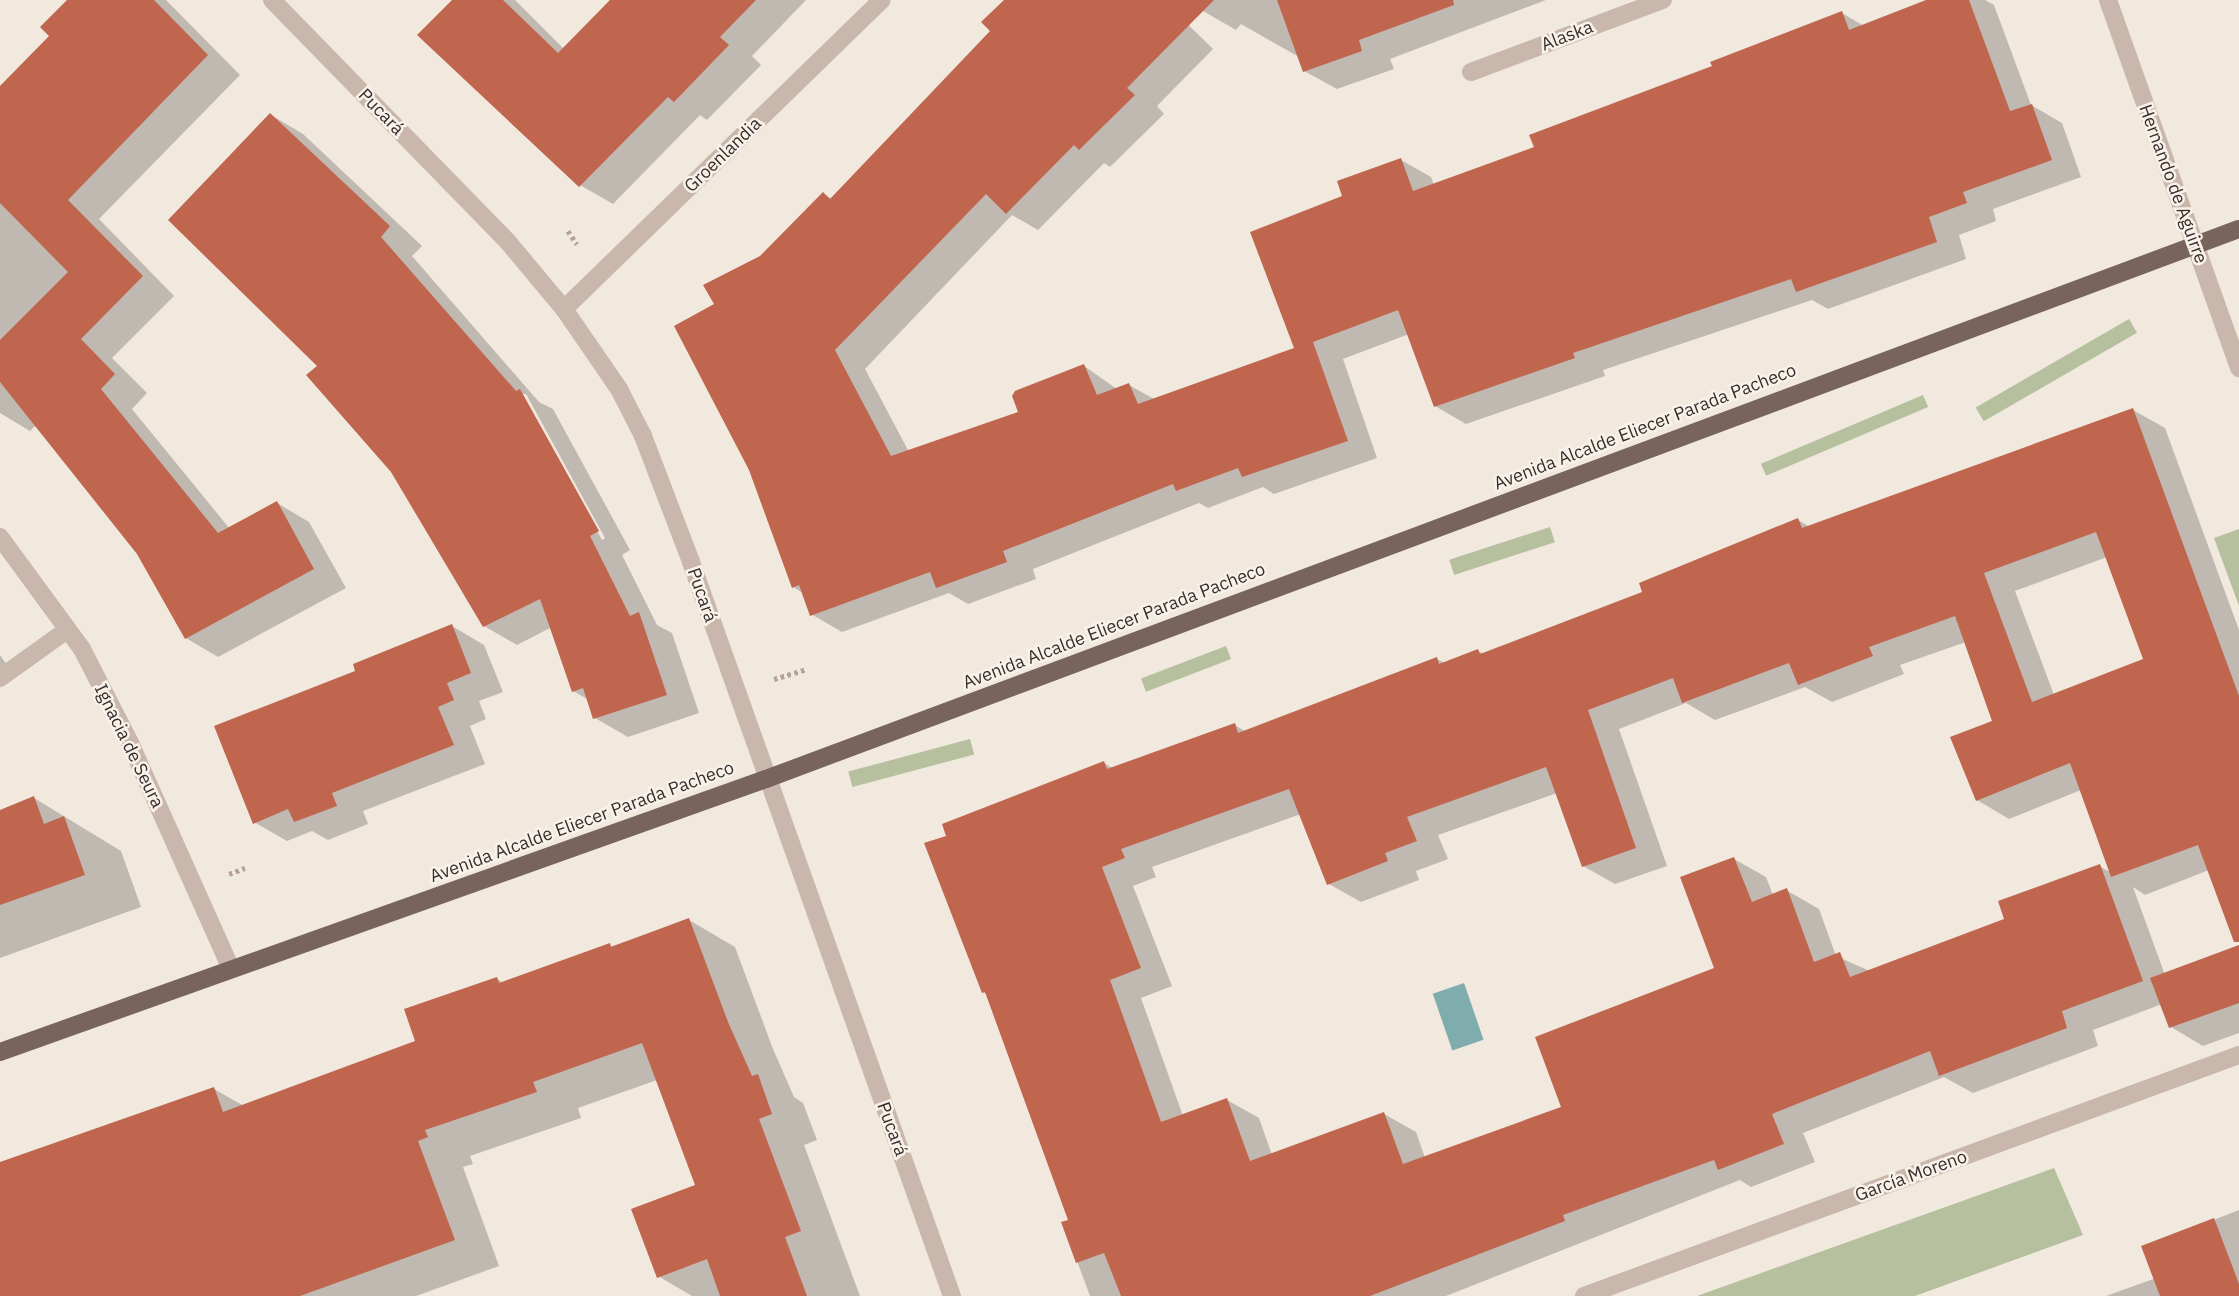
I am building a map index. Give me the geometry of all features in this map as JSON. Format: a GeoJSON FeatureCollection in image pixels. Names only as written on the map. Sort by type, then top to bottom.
{"type":"FeatureCollection","features":[{"type":"Feature","properties":{"kind":"main road","name":"Avenida Alcalde Eliecer Parada Pacheco"},"geometry":{"type":"LineString","coordinates":[[0,1052],[766,779],[2239,229]]}},
{"type":"Feature","properties":{"kind":"street","name":"Pucará"},"geometry":{"type":"LineString","coordinates":[[272,0],[508,242],[564,309],[619,389],[643,436],[952,1296]]}},
{"type":"Feature","properties":{"kind":"street","name":"Groenlandia"},"geometry":{"type":"LineString","coordinates":[[564,309],[882,0]]}},
{"type":"Feature","properties":{"kind":"street","name":"Alaska"},"geometry":{"type":"LineString","coordinates":[[1471,72],[1663,0]]}},
{"type":"Feature","properties":{"kind":"street","name":"Hernando de Aguirre"},"geometry":{"type":"LineString","coordinates":[[2108,0],[2239,368]]}},
{"type":"Feature","properties":{"kind":"street","name":"Ignacia de Seura"},"geometry":{"type":"LineString","coordinates":[[0,537],[67,630],[130,743],[231,969]]}},
{"type":"Feature","properties":{"kind":"street"},"geometry":{"type":"LineString","coordinates":[[0,678],[67,630]]}},
{"type":"Feature","properties":{"kind":"street","name":"García Moreno"},"geometry":{"type":"LineString","coordinates":[[1584,1296],[2239,1055]]}},
{"type":"Feature","properties":{"kind":"path"},"geometry":{"type":"LineString","coordinates":[[770,680],[806,669]]}},
{"type":"Feature","properties":{"kind":"green space"},"geometry":{"type":"Polygon","coordinates":[[[2129,319],[2137,333],[1984,421],[1976,408],[2129,319]]]}},
{"type":"Feature","properties":{"kind":"green space"},"geometry":{"type":"Polygon","coordinates":[[[1923,395],[1928,407],[1766,476],[1761,464],[1923,395]]]}},
{"type":"Feature","properties":{"kind":"green space"},"geometry":{"type":"Polygon","coordinates":[[[1550,527],[1555,542],[1454,575],[1449,560],[1550,527]]]}},
{"type":"Feature","properties":{"kind":"green space"},"geometry":{"type":"Polygon","coordinates":[[[2239,529],[2239,606],[2214,538],[2239,529]]]}},
{"type":"Feature","properties":{"kind":"green space"},"geometry":{"type":"Polygon","coordinates":[[[1226,646],[1231,659],[1146,692],[1141,679],[1226,646]]]}},
{"type":"Feature","properties":{"kind":"green space"},"geometry":{"type":"Polygon","coordinates":[[[970,739],[974,754],[852,787],[848,772],[970,739]]]}},
{"type":"Feature","properties":{"kind":"green space"},"geometry":{"type":"Polygon","coordinates":[[[2054,1168],[2083,1235],[1915,1296],[1697,1296],[2054,1168]]]}},
{"type":"Feature","properties":{"kind":"water"},"geometry":{"type":"Polygon","coordinates":[[[1464,983],[1484,1040],[1452,1050],[1433,994],[1464,983]]]}},
{"type":"Feature","properties":{"kind":"building"},"geometry":{"type":"Polygon","coordinates":[[[67,0],[154,0],[208,55],[68,200],[143,276],[81,339],[115,374],[101,389],[218,533],[277,501],[314,569],[185,639],[137,554],[0,382],[0,340],[68,272],[0,203],[0,86],[49,36],[40,27],[67,0]]]}},
{"type":"Feature","properties":{"kind":"building"},"geometry":{"type":"Polygon","coordinates":[[[452,0],[503,0],[558,53],[610,0],[756,0],[720,37],[729,45],[674,102],[668,97],[579,187],[417,35],[452,0]]]}},
{"type":"Feature","properties":{"kind":"building"},"geometry":{"type":"Polygon","coordinates":[[[1004,0],[1214,0],[1127,88],[1135,95],[1079,150],[1074,145],[1006,214],[986,194],[835,350],[891,456],[1018,412],[1012,396],[1015,391],[1084,364],[1097,395],[1129,383],[1138,404],[1294,348],[1250,232],[1342,196],[1337,181],[1401,158],[1413,191],[1534,147],[1529,135],[1712,66],[1710,62],[1842,11],[1849,30],[1926,0],[1969,0],[2010,111],[2032,104],[2052,160],[1963,192],[1967,203],[1929,217],[1937,242],[1796,292],[1791,279],[1573,353],[1575,358],[1434,407],[1398,310],[1313,342],[1348,441],[1242,477],[1238,468],[1176,491],[1173,484],[1003,551],[1007,562],[936,588],[930,572],[810,616],[799,585],[792,588],[749,470],[674,326],[714,304],[703,285],[760,256],[823,192],[830,199],[990,31],[981,22],[1004,0]]]}},
{"type":"Feature","properties":{"kind":"building"},"geometry":{"type":"Polygon","coordinates":[[[1277,0],[1453,0],[1454,5],[1359,40],[1362,51],[1303,72],[1277,0]]]}},
{"type":"Feature","properties":{"kind":"building"},"geometry":{"type":"Polygon","coordinates":[[[270,113],[390,226],[381,237],[516,391],[520,389],[599,531],[590,536],[630,616],[639,612],[667,695],[593,719],[583,688],[572,692],[540,599],[483,627],[391,472],[306,375],[317,366],[168,220],[270,113]]]}},
{"type":"Feature","properties":{"kind":"building"},"geometry":{"type":"Polygon","coordinates":[[[2133,408],[2239,696],[2239,942],[2234,942],[2198,845],[2111,877],[2070,763],[1976,801],[1950,737],[1992,721],[1955,616],[1869,647],[1873,656],[1798,685],[1789,663],[1682,703],[1673,678],[1588,710],[1636,848],[1582,867],[1546,767],[1407,817],[1417,841],[1385,853],[1388,861],[1327,885],[1289,789],[1121,849],[1125,858],[1102,867],[1141,968],[1110,980],[1161,1122],[1227,1098],[1250,1161],[1384,1112],[1403,1164],[1561,1107],[1535,1037],[1714,968],[1680,877],[1734,857],[1752,902],[1787,888],[1814,962],[1840,952],[1850,977],[2004,919],[1998,901],[2100,864],[2143,981],[2062,1011],[2067,1028],[1939,1076],[1930,1051],[1772,1114],[1784,1144],[1718,1170],[1714,1160],[1563,1215],[1565,1221],[1370,1296],[1121,1296],[1104,1253],[1076,1263],[1061,1222],[1068,1220],[985,992],[982,993],[924,843],[946,836],[942,824],[1104,761],[1107,769],[1235,723],[1238,733],[1437,657],[1439,664],[1478,649],[1480,654],[1642,592],[1639,583],[1798,518],[1802,528],[2133,408]],[[2096,532],[1984,573],[2032,702],[2143,659],[2096,532]]]}},
{"type":"Feature","properties":{"kind":"building"},"geometry":{"type":"Polygon","coordinates":[[[452,624],[471,673],[447,683],[454,700],[438,707],[454,745],[332,793],[337,806],[294,822],[288,809],[253,824],[214,726],[355,671],[353,664],[452,624]]]}},
{"type":"Feature","properties":{"kind":"building"},"geometry":{"type":"Polygon","coordinates":[[[34,796],[44,824],[64,816],[85,875],[0,905],[0,810],[34,796]]]}},
{"type":"Feature","properties":{"kind":"building"},"geometry":{"type":"Polygon","coordinates":[[[689,918],[728,1022],[752,1076],[758,1074],[772,1114],[759,1119],[801,1231],[785,1237],[807,1296],[720,1296],[707,1259],[657,1278],[631,1209],[695,1185],[642,1043],[533,1082],[537,1092],[425,1130],[428,1137],[418,1141],[455,1240],[300,1296],[0,1296],[0,1162],[214,1087],[223,1112],[415,1041],[404,1009],[497,977],[499,983],[610,943],[611,947],[689,918]]]}},
{"type":"Feature","properties":{"kind":"building"},"geometry":{"type":"Polygon","coordinates":[[[2239,945],[2239,1003],[2169,1028],[2150,978],[2239,945]]]}},
{"type":"Feature","properties":{"kind":"building"},"geometry":{"type":"Polygon","coordinates":[[[2214,1218],[2239,1284],[2239,1296],[2160,1296],[2141,1246],[2214,1218]]]}}]}
